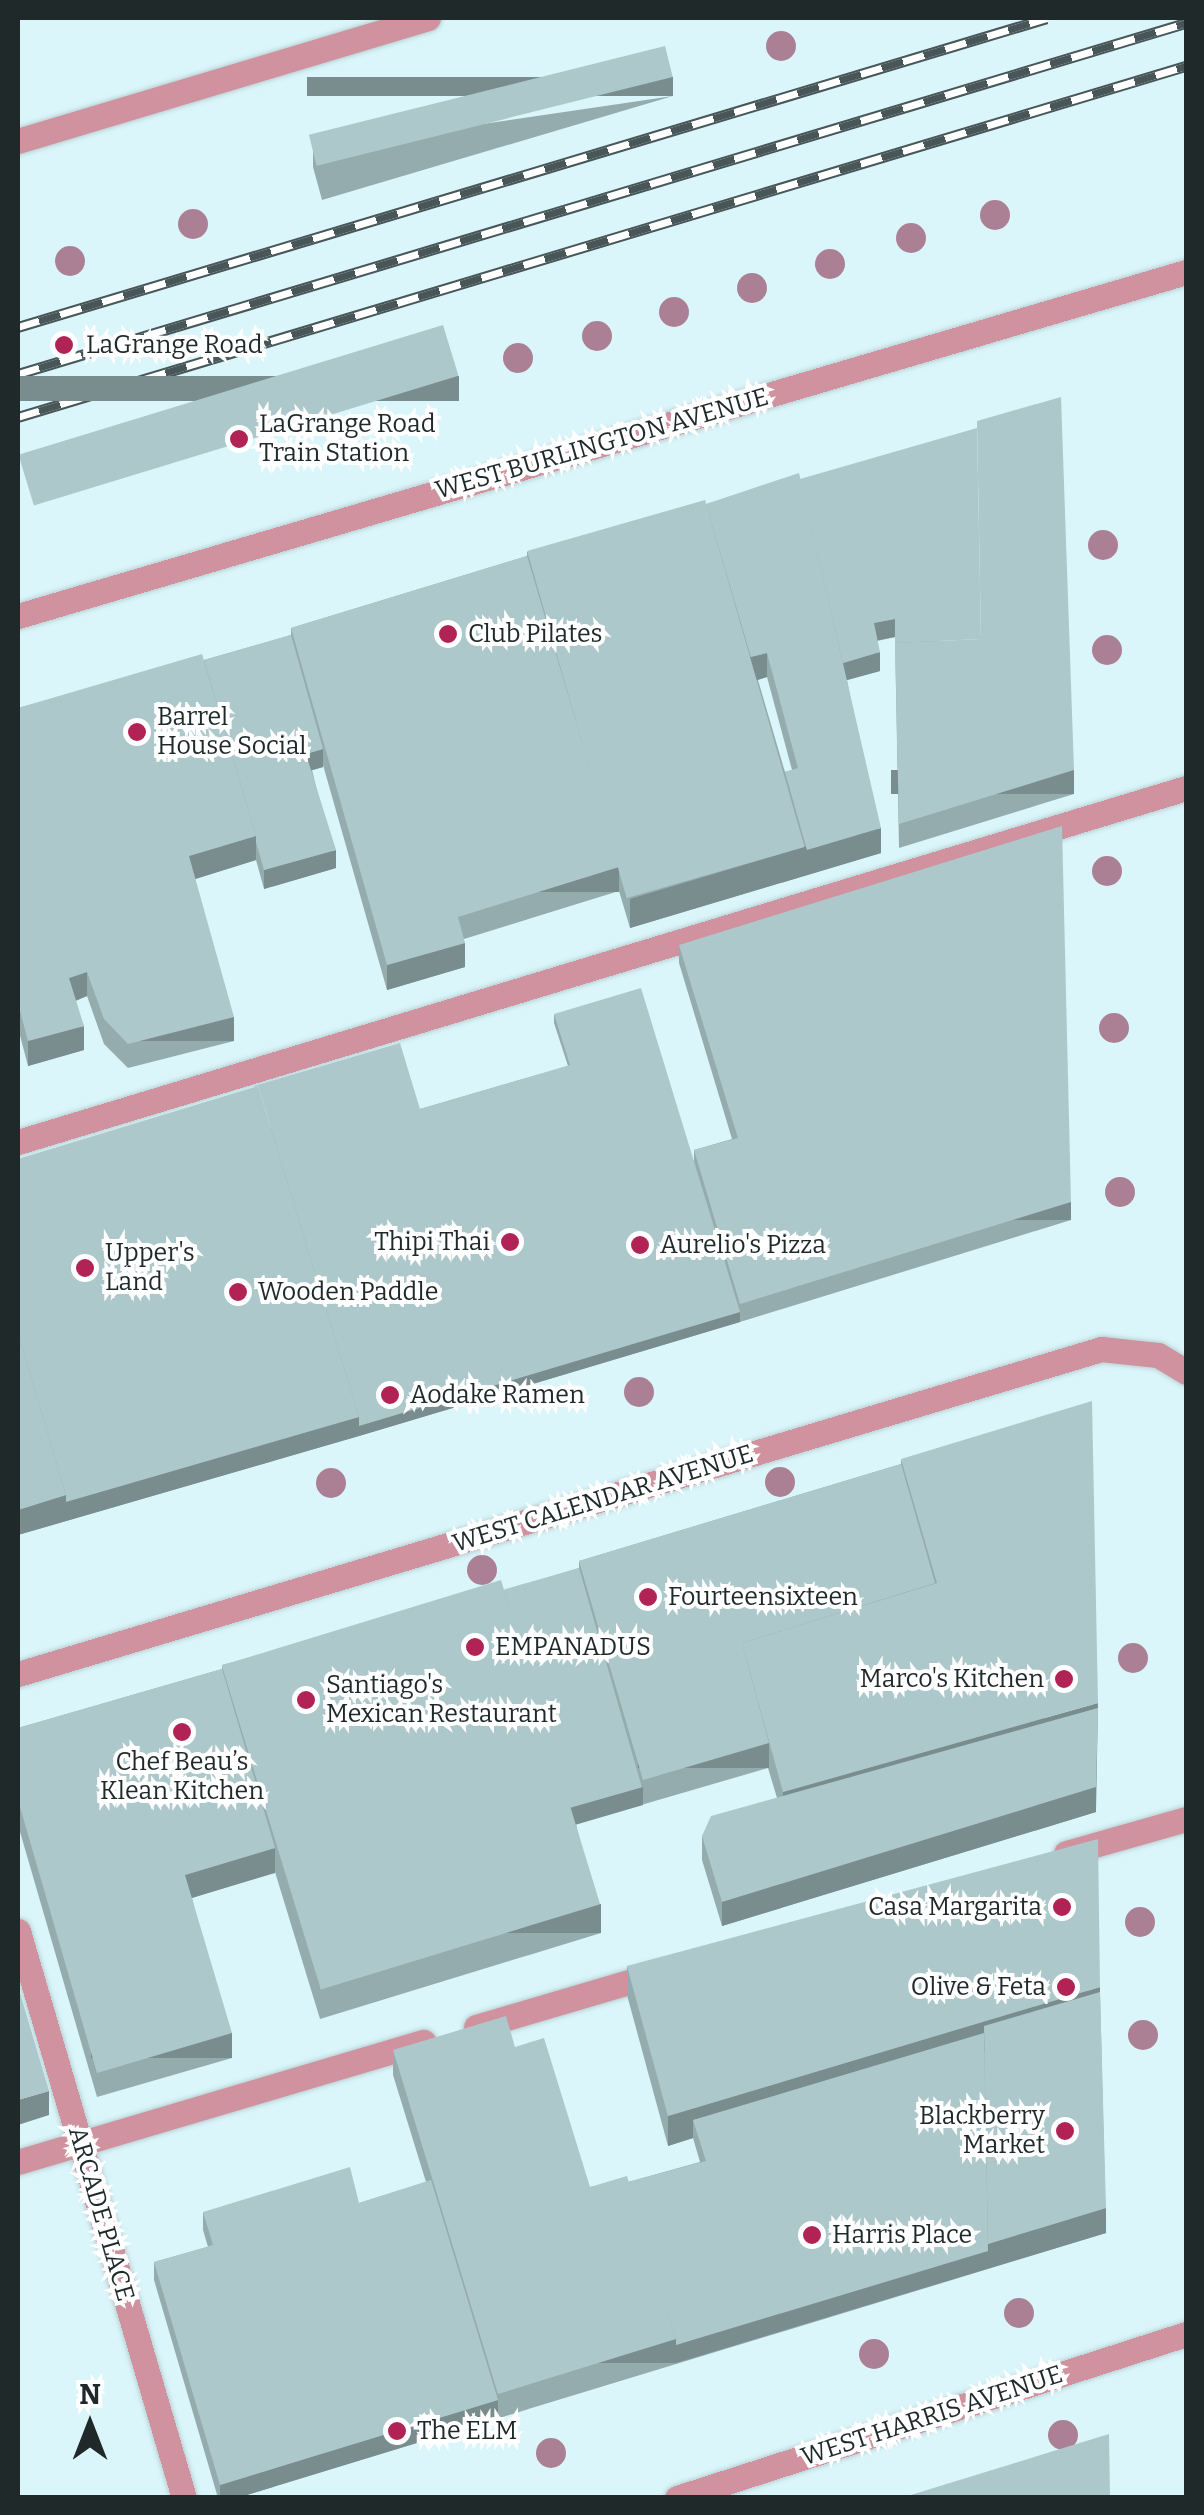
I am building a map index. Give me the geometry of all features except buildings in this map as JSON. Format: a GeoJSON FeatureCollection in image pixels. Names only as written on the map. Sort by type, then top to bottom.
{"type":"FeatureCollection","features":[{"type":"Feature","properties":{"kind":"street"},"geometry":{"type":"LineString","coordinates":[[18,141],[428,18]]}},
{"type":"Feature","properties":{"kind":"street","name":"WEST BURLINGTON AVENUE"},"geometry":{"type":"LineString","coordinates":[[18,616],[1186,272]]}},
{"type":"Feature","properties":{"kind":"street"},"geometry":{"type":"LineString","coordinates":[[18,1142],[1186,788]]}},
{"type":"Feature","properties":{"kind":"street","name":"WEST CALENDAR AVENUE"},"geometry":{"type":"LineString","coordinates":[[18,1674],[1100,1349],[1158,1355],[1186,1372]]}},
{"type":"Feature","properties":{"kind":"street"},"geometry":{"type":"LineString","coordinates":[[1028,1864],[1186,1819]]}},
{"type":"Feature","properties":{"kind":"street","name":"ARCADE PLACE"},"geometry":{"type":"LineString","coordinates":[[18,1931],[184,2498]]}},
{"type":"Feature","properties":{"kind":"street"},"geometry":{"type":"LineString","coordinates":[[18,2162],[687,1965]]}},
{"type":"Feature","properties":{"kind":"street","name":"WEST HARRIS AVENUE"},"geometry":{"type":"LineString","coordinates":[[676,2498],[1186,2334]]}},
{"type":"Feature","properties":{"kind":"railway"},"geometry":{"type":"LineString","coordinates":[[18,327],[1047,18]]}},
{"type":"Feature","properties":{"kind":"railway"},"geometry":{"type":"LineString","coordinates":[[18,374],[1186,23]]}},
{"type":"Feature","properties":{"kind":"railway"},"geometry":{"type":"LineString","coordinates":[[18,417],[1186,66]]}},
{"type":"Feature","properties":{"kind":"place","name":"LaGrange Road"},"geometry":{"type":"Point","coordinates":[64,345]}},
{"type":"Feature","properties":{"kind":"place","name":"LaGrange Road Train Station"},"geometry":{"type":"Point","coordinates":[239,439]}},
{"type":"Feature","properties":{"kind":"place","name":"Club Pilates"},"geometry":{"type":"Point","coordinates":[448,634]}},
{"type":"Feature","properties":{"kind":"place","name":"Barrel House Social"},"geometry":{"type":"Point","coordinates":[137,732]}},
{"type":"Feature","properties":{"kind":"place","name":"Thipi Thai"},"geometry":{"type":"Point","coordinates":[510,1242]}},
{"type":"Feature","properties":{"kind":"place","name":"Aurelio's Pizza"},"geometry":{"type":"Point","coordinates":[640,1245]}},
{"type":"Feature","properties":{"kind":"place","name":"Upper's Land"},"geometry":{"type":"Point","coordinates":[85,1268]}},
{"type":"Feature","properties":{"kind":"place","name":"Wooden Paddle"},"geometry":{"type":"Point","coordinates":[238,1292]}},
{"type":"Feature","properties":{"kind":"place","name":"Aodake Ramen"},"geometry":{"type":"Point","coordinates":[390,1395]}},
{"type":"Feature","properties":{"kind":"place","name":"Fourteensixteen"},"geometry":{"type":"Point","coordinates":[648,1597]}},
{"type":"Feature","properties":{"kind":"place","name":"EMPANADUS"},"geometry":{"type":"Point","coordinates":[475,1647]}},
{"type":"Feature","properties":{"kind":"place","name":"Marco's Kitchen"},"geometry":{"type":"Point","coordinates":[1064,1679]}},
{"type":"Feature","properties":{"kind":"place","name":"Santiago's Mexican Restaurant"},"geometry":{"type":"Point","coordinates":[306,1700]}},
{"type":"Feature","properties":{"kind":"place","name":"Chef Beau’s Klean Kitchen"},"geometry":{"type":"Point","coordinates":[182,1732]}},
{"type":"Feature","properties":{"kind":"place","name":"Casa Margarita"},"geometry":{"type":"Point","coordinates":[1062,1907]}},
{"type":"Feature","properties":{"kind":"place","name":"Olive & Feta"},"geometry":{"type":"Point","coordinates":[1066,1987]}},
{"type":"Feature","properties":{"kind":"place","name":"Blackberry Market"},"geometry":{"type":"Point","coordinates":[1065,2131]}},
{"type":"Feature","properties":{"kind":"place","name":"Harris Place"},"geometry":{"type":"Point","coordinates":[812,2235]}},
{"type":"Feature","properties":{"kind":"place","name":"The ELM"},"geometry":{"type":"Point","coordinates":[397,2431]}}]}
